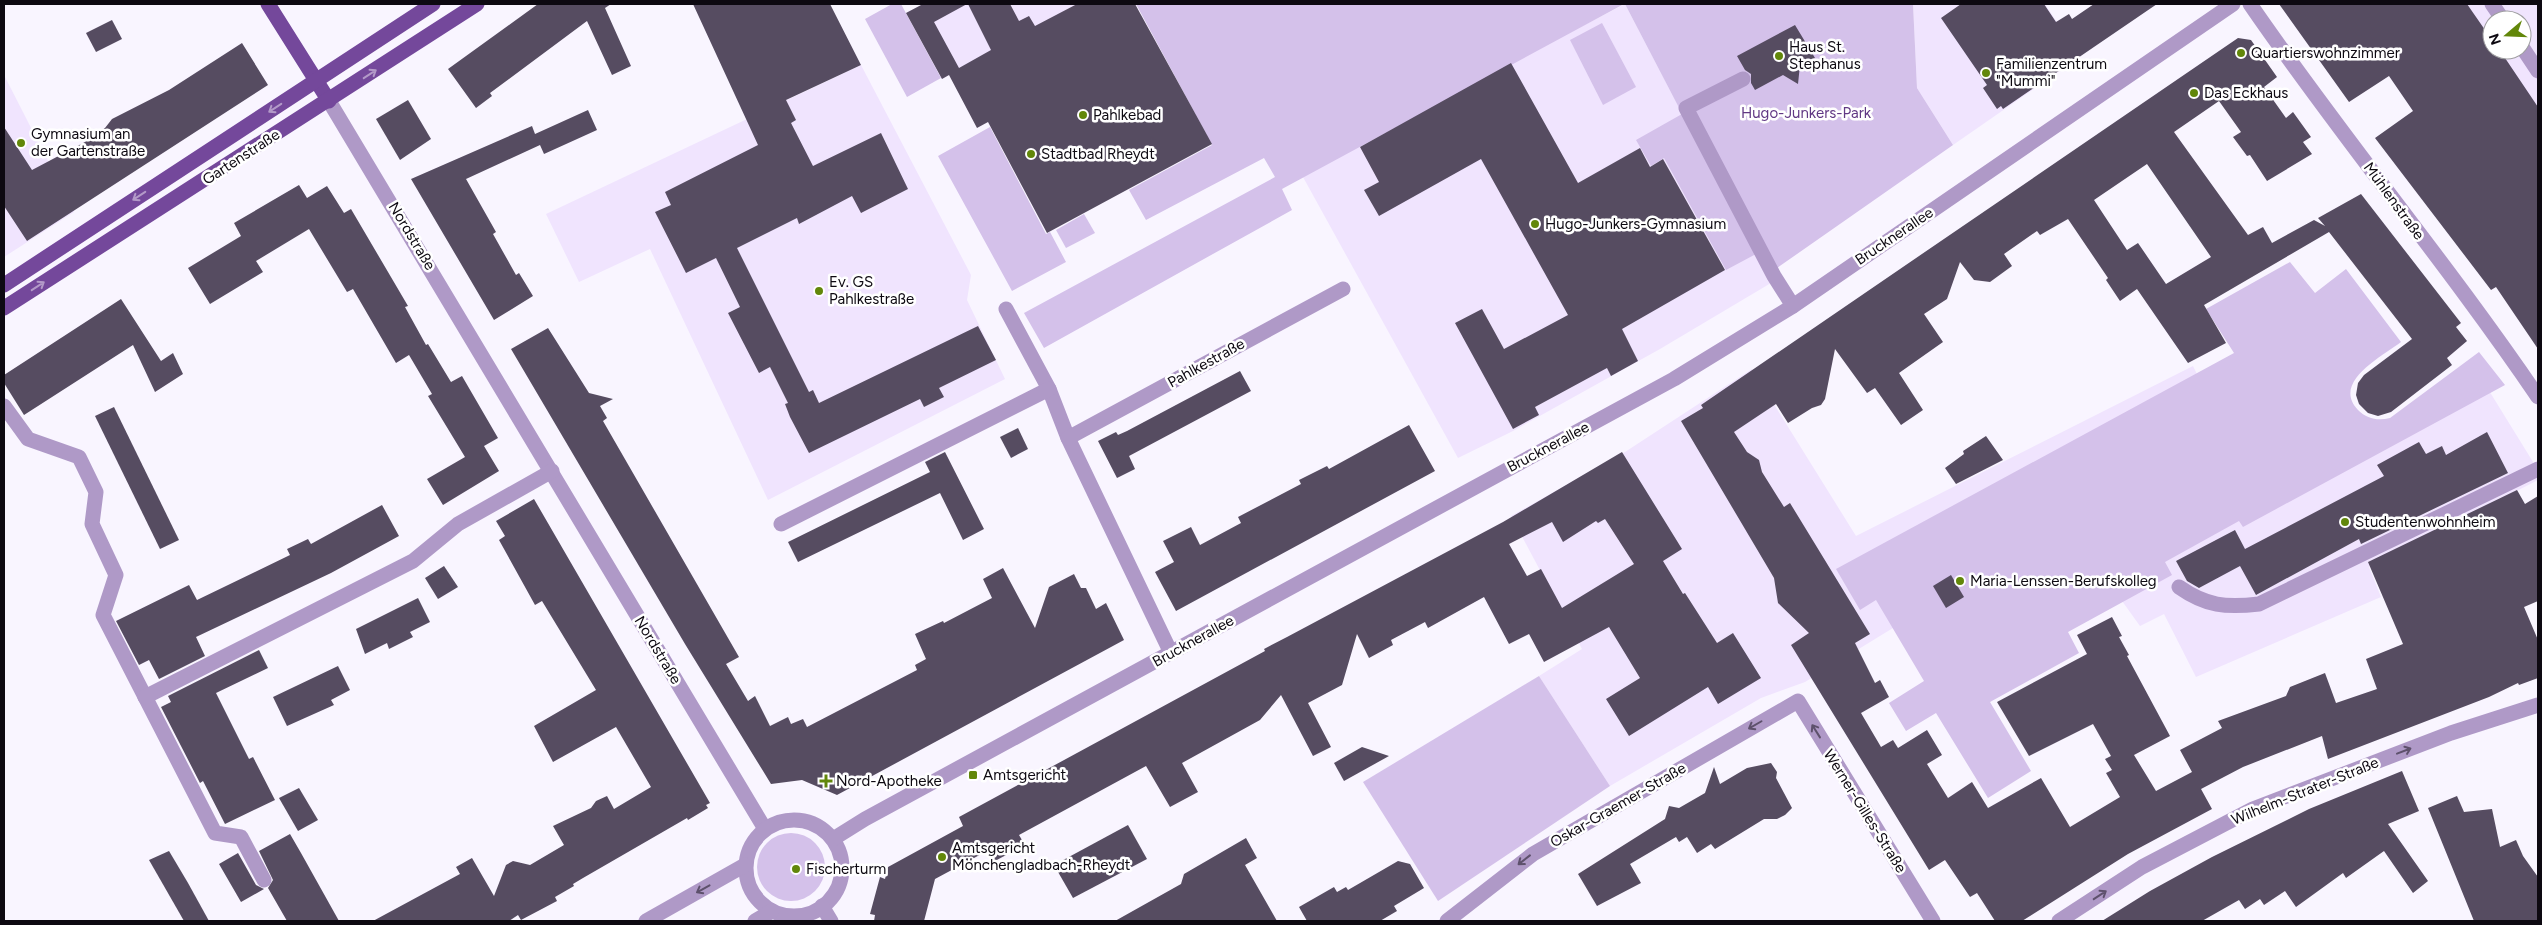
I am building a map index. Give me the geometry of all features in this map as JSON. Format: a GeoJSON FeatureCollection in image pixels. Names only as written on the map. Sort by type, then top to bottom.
{"type":"FeatureCollection","features":[{"type":"Feature","properties":{"kind":"main road","name":"Nordstraße"},"geometry":{"type":"LineString","coordinates":[[268,4],[329,101]]}},
{"type":"Feature","properties":{"kind":"main road","name":"Gartenstraße"},"geometry":{"type":"LineString","coordinates":[[4,285],[433,4]]}},
{"type":"Feature","properties":{"kind":"main road","name":"Gartenstraße"},"geometry":{"type":"LineString","coordinates":[[4,308],[329,101],[477,4]]}},
{"type":"Feature","properties":{"kind":"street","name":"Brucknerallee"},"geometry":{"type":"LineString","coordinates":[[833,839],[865,819],[1665,384],[1793,306],[2233,4]]}},
{"type":"Feature","properties":{"kind":"street","name":"Mühlenstraße"},"geometry":{"type":"LineString","coordinates":[[2250,4],[2417,233],[2500,341],[2538,397]]}},
{"type":"Feature","properties":{"kind":"street"},"geometry":{"type":"LineString","coordinates":[[2531,60],[2538,71]]}},
{"type":"Feature","properties":{"kind":"street"},"geometry":{"type":"LineString","coordinates":[[1743,79],[1686,108],[1774,276],[1793,306]]}},
{"type":"Feature","properties":{"kind":"street","name":"Nordstraße"},"geometry":{"type":"LineString","coordinates":[[329,101],[765,829]]}},
{"type":"Feature","properties":{"kind":"street","name":"Pahlkestraße"},"geometry":{"type":"LineString","coordinates":[[1068,438],[1343,289]]}},
{"type":"Feature","properties":{"kind":"street"},"geometry":{"type":"LineString","coordinates":[[1006,309],[1049,389],[1068,438],[1171,652]]}},
{"type":"Feature","properties":{"kind":"street"},"geometry":{"type":"LineString","coordinates":[[781,524],[1049,389]]}},
{"type":"Feature","properties":{"kind":"street"},"geometry":{"type":"LineString","coordinates":[[4,406],[28,440],[79,457],[96,492],[92,524],[116,575],[104,614],[215,833],[241,837],[264,880]]}},
{"type":"Feature","properties":{"kind":"street"},"geometry":{"type":"LineString","coordinates":[[2179,588],[2197,600],[2212,604],[2239,606],[2259,604],[2538,470]]}},
{"type":"Feature","properties":{"kind":"street"},"geometry":{"type":"LineString","coordinates":[[145,697],[412,561],[458,524],[552,471]]}},
{"type":"Feature","properties":{"kind":"street","name":"Oskar-Graemer-Straße"},"geometry":{"type":"LineString","coordinates":[[1447,921],[1533,854],[1798,701]]}},
{"type":"Feature","properties":{"kind":"street","name":"Werner-Gilles-Straße"},"geometry":{"type":"LineString","coordinates":[[1798,701],[1933,921]]}},
{"type":"Feature","properties":{"kind":"street","name":"Wilhelm-Strater-Straße"},"geometry":{"type":"LineString","coordinates":[[2059,921],[2142,867],[2253,809],[2451,732],[2538,707]]}},
{"type":"Feature","properties":{"kind":"street"},"geometry":{"type":"LineString","coordinates":[[801,820],[822,828],[833,839],[840,853],[840,884],[832,898],[822,906],[809,914],[797,916],[772,911],[753,895],[747,881],[745,865],[748,851],[754,839],[765,829],[778,822],[801,820]]}},
{"type":"Feature","properties":{"kind":"street"},"geometry":{"type":"LineString","coordinates":[[646,921],[745,865]]}},
{"type":"Feature","properties":{"kind":"street"},"geometry":{"type":"LineString","coordinates":[[822,906],[831,921]]}},
{"type":"Feature","properties":{"kind":"street"},"geometry":{"type":"LineString","coordinates":[[755,921],[772,911]]}},
{"type":"Feature","properties":{"kind":"shaded area"},"geometry":{"type":"Polygon","coordinates":[[[923,4],[1077,4],[942,79],[906,13],[923,4]]]}},
{"type":"Feature","properties":{"kind":"shaded area","name":"Hugo-Junkers-Gymnasium"},"geometry":{"type":"Polygon","coordinates":[[[1625,4],[1771,283],[1660,349],[1513,431],[1458,458],[1303,177],[1509,64],[1625,4]]]}},
{"type":"Feature","properties":{"kind":"shaded area","name":"Familienzentrum \"Mummi\""},"geometry":{"type":"Polygon","coordinates":[[[1913,4],[2045,4],[2080,57],[1953,145],[1917,88],[1913,4]]]}},
{"type":"Feature","properties":{"kind":"shaded area"},"geometry":{"type":"Polygon","coordinates":[[[2413,4],[2538,4],[2538,181],[2462,77],[2413,4]]]}},
{"type":"Feature","properties":{"kind":"shaded area","name":"Ev. GS Pahlkestraße"},"geometry":{"type":"Polygon","coordinates":[[[861,65],[971,275],[967,300],[1005,379],[768,500],[650,249],[579,282],[546,214],[861,65]]]}},
{"type":"Feature","properties":{"kind":"shaded area","name":"Gymnasium an der Gartenstraße"},"geometry":{"type":"Polygon","coordinates":[[[4,75],[74,212],[4,257],[4,75]]]}},
{"type":"Feature","properties":{"kind":"shaded area","name":"Maria-Lenssen-Berufskolleg"},"geometry":{"type":"Polygon","coordinates":[[[2193,366],[2263,509],[2488,389],[2538,470],[2538,480],[2369,567],[2381,597],[2196,677],[2164,614],[2140,626],[2122,601],[1906,620],[1805,682],[1761,698],[1610,786],[1539,676],[1582,649],[1511,516],[1625,452],[1752,369],[1856,536],[2193,366]]]}},
{"type":"Feature","properties":{"kind":"green space"},"geometry":{"type":"Polygon","coordinates":[[[892,4],[901,4],[941,78],[907,97],[865,19],[892,4]]]}},
{"type":"Feature","properties":{"kind":"green space"},"geometry":{"type":"Polygon","coordinates":[[[1136,4],[1624,4],[1282,189],[1292,210],[1044,348],[1024,313],[1275,177],[1264,158],[1146,220],[1129,190],[1212,145],[1136,4]]]}},
{"type":"Feature","properties":{"kind":"green space","name":"Hugo-Junkers-Park"},"geometry":{"type":"Polygon","coordinates":[[[1625,4],[1913,4],[1917,88],[1953,145],[1767,275],[1756,254],[1726,270],[1664,158],[1651,166],[1636,140],[1682,114],[1739,223],[1625,4]]]}},
{"type":"Feature","properties":{"kind":"green space"},"geometry":{"type":"Polygon","coordinates":[[[1602,23],[1636,87],[1603,105],[1570,40],[1602,23]]]}},
{"type":"Feature","properties":{"kind":"green space"},"geometry":{"type":"Polygon","coordinates":[[[990,127],[1046,234],[1050,232],[1066,262],[1012,291],[938,156],[990,127]]]}},
{"type":"Feature","properties":{"kind":"green space"},"geometry":{"type":"Polygon","coordinates":[[[1084,214],[1095,233],[1066,248],[1056,230],[1084,214]]]}},
{"type":"Feature","properties":{"kind":"green space"},"geometry":{"type":"Polygon","coordinates":[[[2290,262],[2315,293],[2346,269],[2401,342],[2372,362],[2355,380],[2351,390],[2351,400],[2358,410],[2365,415],[2377,419],[2390,418],[2479,352],[2505,385],[2243,527],[2239,521],[2165,562],[2172,575],[2068,632],[2079,653],[1990,702],[2031,771],[1988,798],[1936,713],[1906,731],[1889,703],[1924,681],[1876,600],[1860,610],[1836,569],[2234,353],[2206,309],[2290,262]]]}},
{"type":"Feature","properties":{"kind":"green space"},"geometry":{"type":"Polygon","coordinates":[[[1539,676],[1610,786],[1438,901],[1363,782],[1539,676]]]}},
{"type":"Feature","properties":{"kind":"green space"},"geometry":{"type":"Polygon","coordinates":[[[798,833],[810,839],[819,848],[825,860],[823,880],[815,891],[798,901],[784,901],[767,891],[759,880],[757,860],[767,843],[778,835],[798,833]]]}},
{"type":"Feature","properties":{"kind":"building"},"geometry":{"type":"Polygon","coordinates":[[[538,4],[611,4],[605,8],[631,66],[612,75],[587,21],[490,93],[492,96],[476,108],[448,69],[538,4]]]}},
{"type":"Feature","properties":{"kind":"building"},"geometry":{"type":"Polygon","coordinates":[[[693,4],[830,4],[861,65],[786,100],[796,120],[791,123],[813,166],[881,133],[908,189],[861,213],[852,196],[799,224],[797,218],[737,248],[809,392],[813,390],[819,403],[978,326],[996,360],[939,388],[944,397],[924,407],[920,399],[809,453],[790,417],[785,404],[788,403],[770,367],[759,373],[728,313],[740,307],[716,258],[686,273],[655,212],[671,205],[665,192],[758,145],[693,4]]]}},
{"type":"Feature","properties":{"kind":"building","name":"Pahlkebad"},"geometry":{"type":"Polygon","coordinates":[[[923,4],[967,4],[934,22],[959,68],[991,50],[968,4],[1010,4],[1019,21],[1029,16],[1035,26],[1077,4],[1135,4],[1212,144],[1047,233],[988,122],[977,128],[949,75],[942,79],[906,13],[923,4]]]}},
{"type":"Feature","properties":{"kind":"building"},"geometry":{"type":"Polygon","coordinates":[[[1961,4],[2044,4],[2056,22],[2069,14],[2072,19],[2094,4],[2157,4],[2003,109],[2001,106],[1997,109],[1983,88],[1987,85],[1941,18],[1961,4]]]}},
{"type":"Feature","properties":{"kind":"building"},"geometry":{"type":"Polygon","coordinates":[[[2279,4],[2467,4],[2482,26],[2482,60],[2506,60],[2538,107],[2538,349],[2496,287],[2491,290],[2375,138],[2413,111],[2389,76],[2349,102],[2279,4]]]}},
{"type":"Feature","properties":{"kind":"building"},"geometry":{"type":"Polygon","coordinates":[[[112,20],[122,39],[96,52],[86,33],[112,20]]]}},
{"type":"Feature","properties":{"kind":"building","name":"Haus St. Stephanus"},"geometry":{"type":"Polygon","coordinates":[[[1795,25],[1815,58],[1800,65],[1798,84],[1783,75],[1755,90],[1751,83],[1751,74],[1745,70],[1737,56],[1795,25]]]}},
{"type":"Feature","properties":{"kind":"building"},"geometry":{"type":"Polygon","coordinates":[[[2238,38],[2251,40],[2277,77],[2264,87],[2286,118],[2293,112],[2311,137],[2303,142],[2312,154],[2267,181],[2250,155],[2247,156],[2233,137],[2241,132],[2219,101],[2174,132],[2248,235],[2263,227],[2272,243],[2314,220],[2325,226],[2318,218],[2361,194],[2461,323],[2456,327],[2467,341],[2447,358],[2452,365],[2391,412],[2378,416],[2368,413],[2359,404],[2356,395],[2358,383],[2364,375],[2412,339],[2329,232],[2204,305],[2226,343],[2188,363],[2137,289],[2120,301],[2106,280],[2108,278],[2068,219],[2040,235],[2037,231],[2004,254],[2012,266],[1990,282],[1974,280],[1960,262],[1947,299],[1924,314],[1943,342],[1899,373],[1923,410],[1901,425],[1875,388],[1867,393],[1835,349],[1825,399],[1821,405],[1812,408],[1788,423],[1776,404],[1734,432],[1747,452],[1759,460],[1762,472],[1784,507],[1790,503],[1870,634],[1855,643],[1875,683],[1880,680],[1889,697],[1861,713],[1881,747],[1893,740],[1898,748],[1927,730],[1942,755],[1927,764],[1948,798],[1972,782],[1988,808],[2041,778],[2070,827],[2120,797],[2106,773],[2112,770],[2105,759],[2111,756],[2093,724],[2029,756],[1997,702],[2087,654],[2077,635],[2112,617],[2122,636],[2119,637],[2129,655],[2127,656],[2170,736],[2134,755],[2156,791],[2192,772],[2180,750],[2222,728],[2218,721],[2286,696],[2290,687],[2325,673],[2336,703],[2377,689],[2366,659],[2403,644],[2368,562],[2517,490],[2525,504],[2538,496],[2538,601],[2524,607],[2538,640],[2538,678],[2519,685],[2518,683],[2489,697],[2328,759],[2322,736],[2243,767],[2201,789],[2212,809],[2128,854],[2022,921],[1995,921],[1977,893],[1970,897],[1945,860],[1929,870],[1791,645],[1809,633],[1778,603],[1774,578],[1681,421],[1703,408],[1701,405],[2238,38]],[[2147,164],[2094,200],[2127,250],[2138,243],[2166,284],[2211,257],[2147,164]]]}},
{"type":"Feature","properties":{"kind":"building"},"geometry":{"type":"Polygon","coordinates":[[[242,43],[268,85],[27,241],[4,206],[4,127],[32,170],[85,142],[105,128],[112,119],[169,90],[242,43]]]}},
{"type":"Feature","properties":{"kind":"building"},"geometry":{"type":"Polygon","coordinates":[[[1511,63],[1578,183],[1640,148],[1650,167],[1663,159],[1725,270],[1622,329],[1638,361],[1611,376],[1607,368],[1535,407],[1539,415],[1513,429],[1455,323],[1482,309],[1504,349],[1568,315],[1481,159],[1379,216],[1364,190],[1379,182],[1360,147],[1511,63]]]}},
{"type":"Feature","properties":{"kind":"building"},"geometry":{"type":"Polygon","coordinates":[[[408,100],[431,139],[400,160],[376,119],[408,100]]]}},
{"type":"Feature","properties":{"kind":"building"},"geometry":{"type":"Polygon","coordinates":[[[588,110],[597,130],[544,154],[540,145],[466,179],[496,232],[493,234],[516,275],[519,273],[533,296],[494,320],[411,179],[532,126],[535,134],[588,110]]]}},
{"type":"Feature","properties":{"kind":"building"},"geometry":{"type":"Polygon","coordinates":[[[299,185],[307,198],[327,186],[344,213],[351,209],[408,306],[405,307],[426,345],[428,344],[451,382],[462,376],[498,438],[484,446],[499,471],[443,505],[427,479],[465,457],[428,396],[432,394],[409,355],[396,363],[353,289],[347,292],[309,229],[256,261],[263,272],[210,304],[188,268],[241,236],[234,223],[299,185]]]}},
{"type":"Feature","properties":{"kind":"building"},"geometry":{"type":"Polygon","coordinates":[[[121,299],[161,361],[173,353],[183,374],[155,392],[133,345],[24,415],[4,383],[4,375],[121,299]]]}},
{"type":"Feature","properties":{"kind":"building"},"geometry":{"type":"Polygon","coordinates":[[[548,328],[589,393],[613,399],[600,406],[607,418],[603,421],[739,657],[726,664],[748,701],[755,696],[770,726],[788,717],[791,724],[803,719],[807,727],[917,670],[915,665],[926,659],[915,634],[943,621],[944,623],[992,598],[983,579],[1003,568],[1035,628],[1049,587],[1074,574],[1081,588],[1086,588],[1096,609],[1106,603],[1124,640],[837,795],[802,780],[771,784],[685,644],[511,349],[548,328]]]}},
{"type":"Feature","properties":{"kind":"building"},"geometry":{"type":"Polygon","coordinates":[[[1240,371],[1251,391],[1129,456],[1135,469],[1117,478],[1098,441],[1116,432],[1118,435],[1127,431],[1240,371]]]}},
{"type":"Feature","properties":{"kind":"building"},"geometry":{"type":"Polygon","coordinates":[[[114,407],[179,540],[160,549],[95,416],[114,407]]]}},
{"type":"Feature","properties":{"kind":"building"},"geometry":{"type":"Polygon","coordinates":[[[1409,425],[1435,471],[1176,611],[1155,572],[1174,562],[1163,541],[1191,527],[1200,545],[1241,523],[1238,517],[1301,484],[1299,480],[1327,466],[1329,469],[1409,425]]]}},
{"type":"Feature","properties":{"kind":"building"},"geometry":{"type":"Polygon","coordinates":[[[1018,428],[1028,449],[1011,458],[1000,437],[1018,428]]]}},
{"type":"Feature","properties":{"kind":"building","name":"Studentenwohnheim"},"geometry":{"type":"Polygon","coordinates":[[[2487,432],[2508,473],[2361,544],[2359,539],[2256,595],[2240,566],[2199,588],[2187,581],[2176,561],[2235,530],[2245,549],[2384,476],[2377,465],[2419,442],[2426,454],[2442,446],[2446,455],[2487,432]]]}},
{"type":"Feature","properties":{"kind":"building"},"geometry":{"type":"Polygon","coordinates":[[[1986,436],[2003,460],[1956,484],[1945,468],[1964,454],[1963,451],[1986,436]]]}},
{"type":"Feature","properties":{"kind":"building"},"geometry":{"type":"Polygon","coordinates":[[[945,452],[984,529],[963,540],[940,493],[798,562],[788,542],[930,472],[925,462],[945,452]]]}},
{"type":"Feature","properties":{"kind":"building"},"geometry":{"type":"Polygon","coordinates":[[[1622,452],[1682,549],[1663,561],[1683,594],[1685,593],[1717,643],[1733,633],[1761,678],[1718,704],[1708,687],[1629,736],[1606,699],[1640,678],[1609,627],[1544,662],[1529,634],[1509,644],[1484,597],[1428,628],[1425,622],[1391,640],[1393,645],[1369,658],[1357,634],[1342,685],[1308,703],[1331,747],[1313,756],[1281,695],[1260,720],[1182,763],[1198,792],[1170,807],[1146,766],[1019,835],[1025,845],[993,862],[987,851],[935,879],[924,921],[874,921],[875,915],[870,914],[880,877],[885,879],[888,867],[963,826],[959,817],[1265,651],[1264,649],[1503,522],[1622,452]],[[1605,519],[1598,523],[1596,521],[1563,542],[1552,522],[1509,544],[1527,576],[1541,569],[1562,608],[1634,564],[1605,519]]]}},
{"type":"Feature","properties":{"kind":"building"},"geometry":{"type":"Polygon","coordinates":[[[534,499],[710,803],[706,805],[708,808],[688,820],[687,818],[573,884],[574,886],[555,897],[557,901],[521,920],[518,915],[509,921],[373,921],[460,874],[456,867],[472,858],[494,896],[506,865],[513,861],[530,865],[564,845],[553,826],[591,808],[596,801],[607,796],[614,809],[651,787],[616,727],[553,762],[534,726],[596,690],[542,601],[535,605],[499,540],[505,536],[496,521],[534,499]]]}},
{"type":"Feature","properties":{"kind":"building"},"geometry":{"type":"Polygon","coordinates":[[[382,505],[399,536],[331,573],[196,637],[205,656],[159,679],[149,660],[139,665],[116,621],[189,585],[197,600],[290,555],[287,549],[308,539],[311,544],[382,505]]]}},
{"type":"Feature","properties":{"kind":"building"},"geometry":{"type":"Polygon","coordinates":[[[444,566],[458,587],[438,599],[425,578],[444,566]]]}},
{"type":"Feature","properties":{"kind":"building"},"geometry":{"type":"Polygon","coordinates":[[[1951,575],[1964,597],[1946,608],[1933,586],[1951,575]]]}},
{"type":"Feature","properties":{"kind":"building"},"geometry":{"type":"Polygon","coordinates":[[[418,598],[430,622],[410,632],[413,637],[389,649],[387,643],[365,654],[356,629],[418,598]]]}},
{"type":"Feature","properties":{"kind":"building"},"geometry":{"type":"Polygon","coordinates":[[[259,650],[268,668],[216,693],[249,759],[253,757],[275,800],[225,824],[203,781],[200,783],[161,707],[171,702],[168,696],[259,650]]]}},
{"type":"Feature","properties":{"kind":"building"},"geometry":{"type":"Polygon","coordinates":[[[338,666],[350,690],[331,700],[334,705],[287,726],[273,697],[338,666]]]}},
{"type":"Feature","properties":{"kind":"building"},"geometry":{"type":"Polygon","coordinates":[[[1362,747],[1389,756],[1344,781],[1334,763],[1362,747]]]}},
{"type":"Feature","properties":{"kind":"building"},"geometry":{"type":"Polygon","coordinates":[[[1771,763],[1777,772],[1776,778],[1792,808],[1785,815],[1777,819],[1764,819],[1715,849],[1711,844],[1697,853],[1687,837],[1679,842],[1676,837],[1630,864],[1641,883],[1597,906],[1578,874],[1665,819],[1669,806],[1679,808],[1705,793],[1714,767],[1720,784],[1747,768],[1771,763]]]}},
{"type":"Feature","properties":{"kind":"building"},"geometry":{"type":"Polygon","coordinates":[[[2402,771],[2419,811],[2388,824],[2428,881],[2413,893],[2384,851],[2346,878],[2343,873],[2296,907],[2285,891],[2264,905],[2260,899],[2245,909],[2239,900],[2202,921],[2102,921],[2150,891],[2212,857],[2309,809],[2402,771]]]}},
{"type":"Feature","properties":{"kind":"building"},"geometry":{"type":"Polygon","coordinates":[[[299,788],[318,820],[298,831],[279,798],[299,788]]]}},
{"type":"Feature","properties":{"kind":"building"},"geometry":{"type":"Polygon","coordinates":[[[2457,796],[2464,812],[2492,809],[2500,847],[2516,840],[2523,856],[2538,877],[2538,921],[2474,921],[2428,808],[2457,796]]]}},
{"type":"Feature","properties":{"kind":"building"},"geometry":{"type":"Polygon","coordinates":[[[1128,825],[1147,859],[1073,898],[1054,865],[1128,825]]]}},
{"type":"Feature","properties":{"kind":"building"},"geometry":{"type":"Polygon","coordinates":[[[290,834],[339,921],[287,921],[268,888],[273,880],[259,851],[290,834]]]}},
{"type":"Feature","properties":{"kind":"building"},"geometry":{"type":"Polygon","coordinates":[[[1246,838],[1257,858],[1245,865],[1277,921],[1115,921],[1181,884],[1184,874],[1246,838]]]}},
{"type":"Feature","properties":{"kind":"building"},"geometry":{"type":"Polygon","coordinates":[[[169,851],[209,921],[184,921],[149,860],[169,851]]]}},
{"type":"Feature","properties":{"kind":"building"},"geometry":{"type":"Polygon","coordinates":[[[238,853],[256,885],[264,889],[241,902],[219,864],[238,853]]]}},
{"type":"Feature","properties":{"kind":"building"},"geometry":{"type":"Polygon","coordinates":[[[1398,861],[1410,864],[1424,888],[1394,906],[1397,911],[1380,921],[1307,921],[1299,907],[1334,887],[1337,892],[1346,887],[1348,890],[1398,861]]]}},
{"type":"Feature","properties":{"kind":"place","name":"Quartierswohnzimmer"},"geometry":{"type":"Point","coordinates":[2241,53]}},
{"type":"Feature","properties":{"kind":"place","name":"Haus St. Stephanus"},"geometry":{"type":"Point","coordinates":[1779,56]}},
{"type":"Feature","properties":{"kind":"place","name":"Familienzentrum \"Mummi\""},"geometry":{"type":"Point","coordinates":[1986,73]}},
{"type":"Feature","properties":{"kind":"place","name":"Das Eckhaus"},"geometry":{"type":"Point","coordinates":[2194,93]}},
{"type":"Feature","properties":{"kind":"place","name":"Pahlkebad"},"geometry":{"type":"Point","coordinates":[1083,115]}},
{"type":"Feature","properties":{"kind":"place","name":"Gymnasium an der Gartenstraße"},"geometry":{"type":"Point","coordinates":[21,143]}},
{"type":"Feature","properties":{"kind":"place","name":"Stadtbad Rheydt"},"geometry":{"type":"Point","coordinates":[1031,154]}},
{"type":"Feature","properties":{"kind":"place","name":"Hugo-Junkers-Gymnasium"},"geometry":{"type":"Point","coordinates":[1535,224]}},
{"type":"Feature","properties":{"kind":"place","name":"Ev. GS Pahlkestraße"},"geometry":{"type":"Point","coordinates":[819,291]}},
{"type":"Feature","properties":{"kind":"place","name":"Studentenwohnheim"},"geometry":{"type":"Point","coordinates":[2345,522]}},
{"type":"Feature","properties":{"kind":"place","name":"Maria-Lenssen-Berufskolleg"},"geometry":{"type":"Point","coordinates":[1960,581]}},
{"type":"Feature","properties":{"kind":"place","name":"Amtsgericht"},"geometry":{"type":"Point","coordinates":[973,775]}},
{"type":"Feature","properties":{"kind":"place","name":"Nord-Apotheke"},"geometry":{"type":"Point","coordinates":[826,781]}},
{"type":"Feature","properties":{"kind":"place","name":"Amtsgericht Mönchengladbach-Rheydt"},"geometry":{"type":"Point","coordinates":[942,857]}},
{"type":"Feature","properties":{"kind":"place","name":"Fischerturm"},"geometry":{"type":"Point","coordinates":[796,869]}}]}
